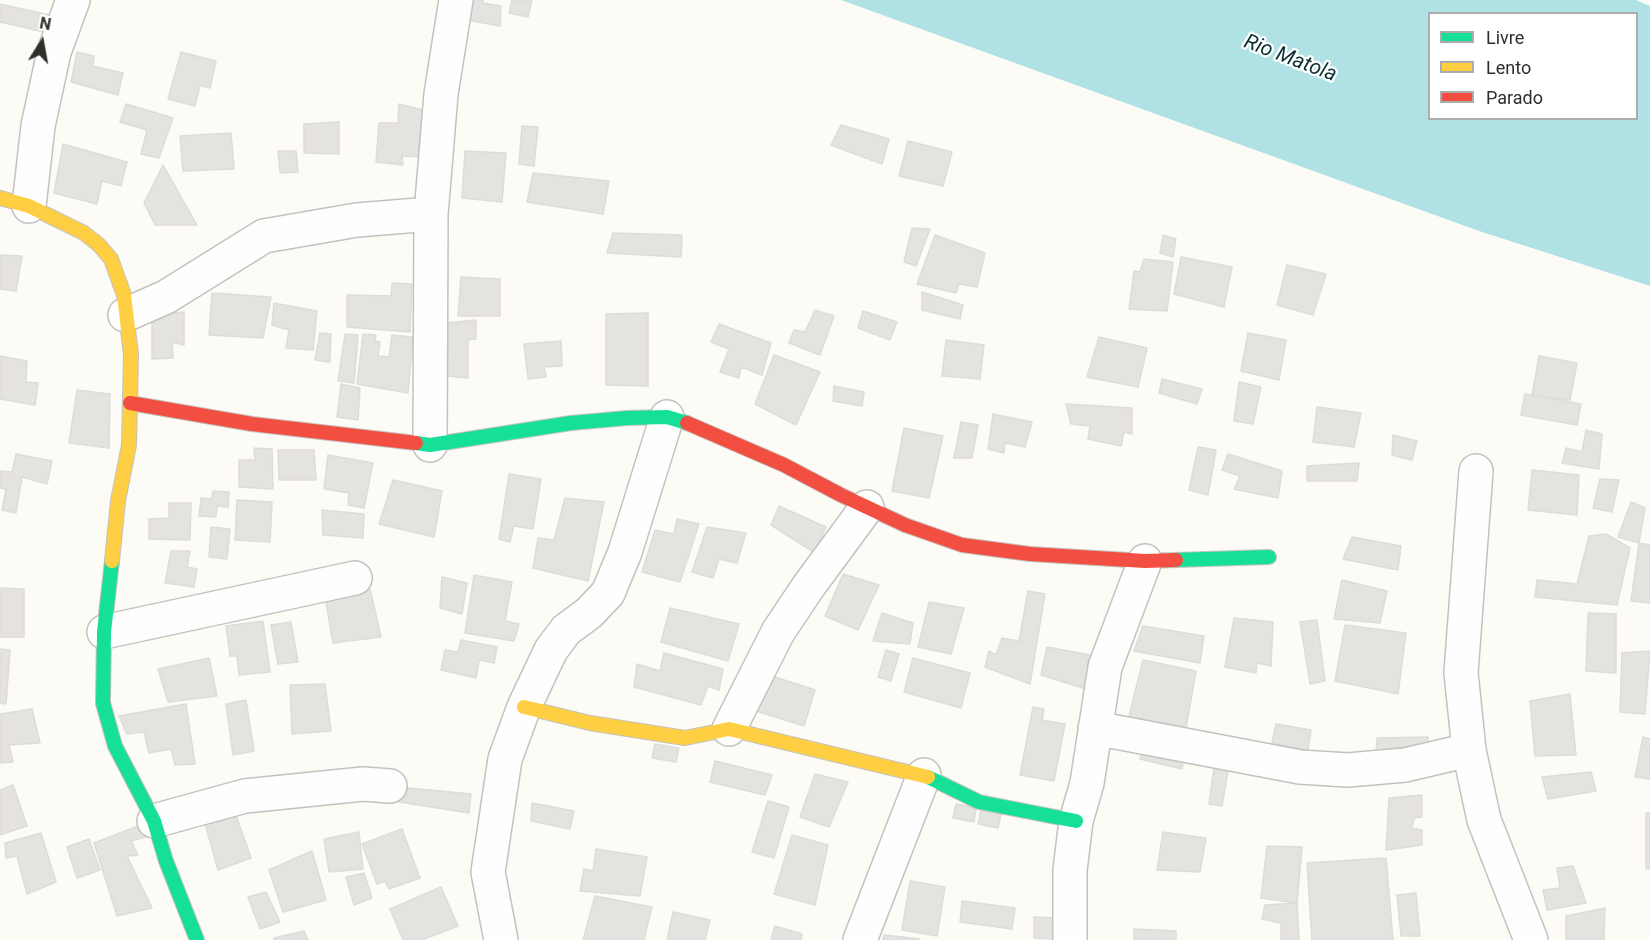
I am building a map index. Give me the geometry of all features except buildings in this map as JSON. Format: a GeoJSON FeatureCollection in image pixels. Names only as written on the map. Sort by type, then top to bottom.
{"type":"FeatureCollection","features":[{"type":"Feature","properties":{"kind":"street"},"geometry":{"type":"LineString","coordinates":[[73,0],[54,52],[38,126],[15,202],[84,233],[99,245],[111,260],[124,295],[131,355],[129,446],[118,501],[104,632],[103,703],[115,746],[154,821],[166,861],[197,940]]}},
{"type":"Feature","properties":{"kind":"street"},"geometry":{"type":"LineString","coordinates":[[429,446],[431,214],[441,94],[456,0]]}},
{"type":"Feature","properties":{"kind":"street"},"geometry":{"type":"LineString","coordinates":[[125,315],[166,297],[264,236],[357,219],[431,214]]}},
{"type":"Feature","properties":{"kind":"street"},"geometry":{"type":"LineString","coordinates":[[130,403],[252,424],[429,446],[571,423],[667,417],[695,426],[784,465],[905,525],[962,545],[1030,554],[1145,561],[1269,557]]}},
{"type":"Feature","properties":{"kind":"street"},"geometry":{"type":"LineString","coordinates":[[501,940],[489,872],[505,759],[524,707],[551,650],[566,630],[589,614],[608,593],[625,552],[667,417]]}},
{"type":"Feature","properties":{"kind":"street"},"geometry":{"type":"LineString","coordinates":[[1476,471],[1461,673],[1469,750],[1484,820],[1531,940]]}},
{"type":"Feature","properties":{"kind":"street"},"geometry":{"type":"LineString","coordinates":[[729,729],[778,632],[867,507]]}},
{"type":"Feature","properties":{"kind":"street"},"geometry":{"type":"LineString","coordinates":[[1070,940],[1070,870],[1077,821],[1087,783],[1105,667],[1145,561]]}},
{"type":"Feature","properties":{"kind":"street"},"geometry":{"type":"LineString","coordinates":[[104,632],[355,578]]}},
{"type":"Feature","properties":{"kind":"street"},"geometry":{"type":"LineString","coordinates":[[524,707],[590,723],[685,738],[729,729],[924,775],[979,802],[1077,821]]}},
{"type":"Feature","properties":{"kind":"street"},"geometry":{"type":"LineString","coordinates":[[1095,728],[1300,767],[1348,770],[1405,765],[1469,750]]}},
{"type":"Feature","properties":{"kind":"street"},"geometry":{"type":"LineString","coordinates":[[860,940],[924,775]]}},
{"type":"Feature","properties":{"kind":"street"},"geometry":{"type":"LineString","coordinates":[[154,821],[245,796],[363,784],[390,786]]}},
{"type":"Feature","properties":{"kind":"water","name":"Rio Matola"},"geometry":{"type":"Polygon","coordinates":[[[841,0],[1636,0],[1650,6],[1650,286],[1479,231],[841,0]]]}},
{"type":"Feature","properties":{"kind":"traffic: fast"},"geometry":{"type":"LineString","coordinates":[[416,443],[430,445],[571,423],[627,418],[667,417],[687,423]]}},
{"type":"Feature","properties":{"kind":"traffic: fast"},"geometry":{"type":"LineString","coordinates":[[1176,560],[1269,557]]}},
{"type":"Feature","properties":{"kind":"traffic: fast"},"geometry":{"type":"LineString","coordinates":[[112,561],[104,632],[103,703],[115,746],[154,821],[166,861],[197,940]]}},
{"type":"Feature","properties":{"kind":"traffic: fast"},"geometry":{"type":"LineString","coordinates":[[928,777],[979,802],[1076,821]]}},
{"type":"Feature","properties":{"kind":"traffic: slow"},"geometry":{"type":"LineString","coordinates":[[0,198],[29,206],[84,233],[111,259],[124,295],[131,355],[129,445],[118,501],[112,561]]}},
{"type":"Feature","properties":{"kind":"traffic: slow"},"geometry":{"type":"LineString","coordinates":[[524,707],[590,723],[685,738],[729,729],[928,777]]}},
{"type":"Feature","properties":{"kind":"traffic: jam"},"geometry":{"type":"LineString","coordinates":[[130,403],[252,424],[416,443]]}},
{"type":"Feature","properties":{"kind":"traffic: jam"},"geometry":{"type":"LineString","coordinates":[[687,423],[784,465],[905,525],[962,545],[1030,554],[1145,561],[1176,560]]}}]}
